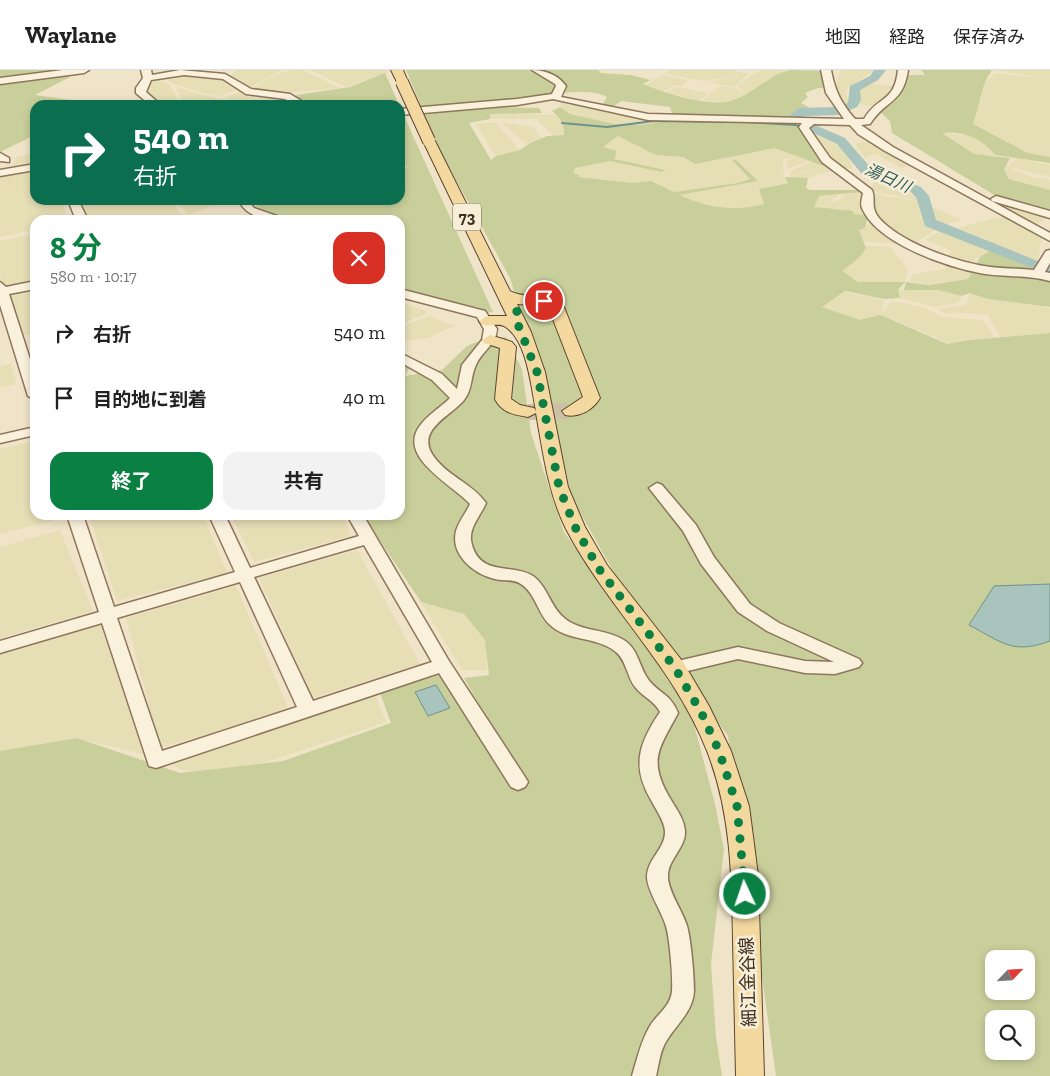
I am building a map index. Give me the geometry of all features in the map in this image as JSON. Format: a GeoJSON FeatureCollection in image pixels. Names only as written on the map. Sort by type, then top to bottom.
{"type":"FeatureCollection","features":[{"type":"Feature","properties":{"kind":"main road","name":"細江金谷線"},"geometry":{"type":"LineString","coordinates":[[397,70],[512,312],[537,372],[559,487],[575,527],[599,569],[675,668],[701,712],[719,751],[737,806],[745,875],[750,1076]]}},
{"type":"Feature","properties":{"kind":"main road"},"geometry":{"type":"LineString","coordinates":[[487,321],[506,320],[512,312],[526,302],[544,301],[556,307],[592,398],[583,407],[571,411]]}},
{"type":"Feature","properties":{"kind":"main road"},"geometry":{"type":"LineString","coordinates":[[487,321],[512,312]]}},
{"type":"Feature","properties":{"kind":"main road"},"geometry":{"type":"LineString","coordinates":[[490,340],[508,347],[503,399],[505,404],[516,410],[528,412]]}},
{"type":"Feature","properties":{"kind":"street"},"geometry":{"type":"LineString","coordinates":[[0,81],[84,70]]}},
{"type":"Feature","properties":{"kind":"street"},"geometry":{"type":"LineString","coordinates":[[537,70],[558,82],[560,86],[556,96]]}},
{"type":"Feature","properties":{"kind":"street"},"geometry":{"type":"LineString","coordinates":[[826,70],[831,93],[852,123],[888,149],[1049,240]]}},
{"type":"Feature","properties":{"kind":"street"},"geometry":{"type":"LineString","coordinates":[[867,122],[871,113],[897,96],[902,88],[903,70]]}},
{"type":"Feature","properties":{"kind":"street"},"geometry":{"type":"LineString","coordinates":[[150,100],[141,93],[141,88],[147,74],[184,72],[225,77],[249,92],[284,96],[292,100]]}},
{"type":"Feature","properties":{"kind":"street"},"geometry":{"type":"LineString","coordinates":[[405,112],[517,102],[556,96]]}},
{"type":"Feature","properties":{"kind":"street"},"geometry":{"type":"LineString","coordinates":[[556,96],[557,99],[571,103],[648,117],[867,122]]}},
{"type":"Feature","properties":{"kind":"street"},"geometry":{"type":"LineString","coordinates":[[810,122],[804,127],[822,155],[868,192],[866,197],[868,212],[879,226],[916,248],[983,270],[1044,275],[1050,253]]}},
{"type":"Feature","properties":{"kind":"street"},"geometry":{"type":"LineString","coordinates":[[867,122],[873,130],[920,154],[986,195],[1050,215]]}},
{"type":"Feature","properties":{"kind":"street"},"geometry":{"type":"LineString","coordinates":[[0,173],[30,168]]}},
{"type":"Feature","properties":{"kind":"street"},"geometry":{"type":"LineString","coordinates":[[246,205],[250,210],[266,215]]}},
{"type":"Feature","properties":{"kind":"street"},"geometry":{"type":"LineString","coordinates":[[30,286],[1,290],[30,380]]}},
{"type":"Feature","properties":{"kind":"street"},"geometry":{"type":"LineString","coordinates":[[405,294],[481,314],[487,321],[491,333],[490,340],[469,365],[464,390],[458,398],[434,418],[423,432],[421,440],[422,449],[435,466],[469,492],[478,503],[464,531],[464,544],[470,558],[476,565],[494,574],[515,575],[526,579],[555,620],[565,627],[614,642],[624,650],[644,687],[665,702],[669,713],[655,734],[649,749],[648,764],[656,792],[672,821],[675,833],[674,840],[659,866],[657,878],[677,927],[683,992],[677,1010],[658,1033],[650,1052],[644,1076]]}},
{"type":"Feature","properties":{"kind":"street"},"geometry":{"type":"LineString","coordinates":[[405,360],[437,377],[458,398]]}},
{"type":"Feature","properties":{"kind":"street"},"geometry":{"type":"LineString","coordinates":[[0,439],[30,432]]}},
{"type":"Feature","properties":{"kind":"street"},"geometry":{"type":"LineString","coordinates":[[656,488],[690,529],[708,560],[744,608],[773,627],[853,663],[835,668],[805,667],[738,653],[675,668]]}},
{"type":"Feature","properties":{"kind":"street"},"geometry":{"type":"LineString","coordinates":[[76,520],[156,761],[443,665]]}},
{"type":"Feature","properties":{"kind":"street"},"geometry":{"type":"LineString","coordinates":[[219,520],[308,710]]}},
{"type":"Feature","properties":{"kind":"street"},"geometry":{"type":"LineString","coordinates":[[359,520],[443,665],[504,763],[518,782]]}},
{"type":"Feature","properties":{"kind":"street"},"geometry":{"type":"LineString","coordinates":[[0,647],[369,538]]}},
{"type":"Feature","properties":{"kind":"shaded area"},"geometry":{"type":"Polygon","coordinates":[[[236,70],[282,70],[248,89],[230,77],[236,70]]]}},
{"type":"Feature","properties":{"kind":"shaded area"},"geometry":{"type":"Polygon","coordinates":[[[290,70],[303,70],[340,88],[282,93],[249,90],[276,75],[290,70]]]}},
{"type":"Feature","properties":{"kind":"shaded area"},"geometry":{"type":"Polygon","coordinates":[[[311,70],[388,70],[389,72],[346,87],[311,70]]]}},
{"type":"Feature","properties":{"kind":"shaded area"},"geometry":{"type":"Polygon","coordinates":[[[669,70],[731,70],[748,74],[734,87],[708,82],[743,75],[704,81],[665,74],[669,70]]]}},
{"type":"Feature","properties":{"kind":"shaded area"},"geometry":{"type":"Polygon","coordinates":[[[764,70],[790,71],[766,80],[754,92],[746,94],[737,86],[753,74],[764,70]]]}},
{"type":"Feature","properties":{"kind":"shaded area"},"geometry":{"type":"Polygon","coordinates":[[[841,70],[874,70],[847,88],[845,93],[850,100],[849,104],[843,105],[834,92],[841,70]]]}},
{"type":"Feature","properties":{"kind":"shaded area"},"geometry":{"type":"Polygon","coordinates":[[[994,70],[1050,70],[1050,157],[1028,153],[973,124],[983,85],[995,73],[1032,76],[994,70]]]}},
{"type":"Feature","properties":{"kind":"shaded area"},"geometry":{"type":"Polygon","coordinates":[[[188,74],[223,79],[238,89],[221,96],[203,93],[169,82],[166,78],[188,74]]]}},
{"type":"Feature","properties":{"kind":"shaded area"},"geometry":{"type":"Polygon","coordinates":[[[664,75],[688,80],[681,86],[674,86],[662,92],[645,85],[664,75]]]}},
{"type":"Feature","properties":{"kind":"shaded area"},"geometry":{"type":"Polygon","coordinates":[[[158,79],[169,84],[178,100],[155,100],[146,92],[151,81],[158,79]]]}},
{"type":"Feature","properties":{"kind":"shaded area"},"geometry":{"type":"Polygon","coordinates":[[[868,83],[894,86],[892,95],[874,107],[859,104],[857,89],[868,83]]]}},
{"type":"Feature","properties":{"kind":"shaded area"},"geometry":{"type":"Polygon","coordinates":[[[720,86],[736,88],[745,95],[727,102],[702,101],[720,86]]]}},
{"type":"Feature","properties":{"kind":"shaded area"},"geometry":{"type":"Polygon","coordinates":[[[176,87],[226,100],[182,100],[176,87]]]}},
{"type":"Feature","properties":{"kind":"shaded area"},"geometry":{"type":"Polygon","coordinates":[[[676,87],[709,93],[699,101],[667,92],[676,87]]]}},
{"type":"Feature","properties":{"kind":"shaded area"},"geometry":{"type":"Polygon","coordinates":[[[241,91],[281,96],[281,100],[235,100],[224,98],[241,91]]]}},
{"type":"Feature","properties":{"kind":"shaded area"},"geometry":{"type":"Polygon","coordinates":[[[560,103],[645,117],[676,120],[638,125],[614,124],[570,114],[562,110],[560,103]]]}},
{"type":"Feature","properties":{"kind":"shaded area"},"geometry":{"type":"Polygon","coordinates":[[[490,113],[558,115],[565,129],[564,135],[554,136],[536,119],[490,119],[490,113]]]}},
{"type":"Feature","properties":{"kind":"shaded area"},"geometry":{"type":"Polygon","coordinates":[[[495,122],[520,150],[496,156],[475,124],[495,122]]]}},
{"type":"Feature","properties":{"kind":"shaded area"},"geometry":{"type":"Polygon","coordinates":[[[501,122],[533,127],[541,137],[526,144],[501,122]]]}},
{"type":"Feature","properties":{"kind":"shaded area"},"geometry":{"type":"Polygon","coordinates":[[[810,131],[845,149],[853,169],[839,167],[828,162],[810,131]]]}},
{"type":"Feature","properties":{"kind":"shaded area"},"geometry":{"type":"Polygon","coordinates":[[[941,132],[976,137],[988,146],[995,155],[983,157],[974,154],[941,132]]]}},
{"type":"Feature","properties":{"kind":"shaded area"},"geometry":{"type":"Polygon","coordinates":[[[622,133],[656,155],[683,157],[694,164],[775,148],[835,170],[808,178],[798,178],[792,176],[823,168],[790,176],[791,171],[811,162],[808,161],[788,169],[786,161],[796,157],[768,162],[783,160],[784,176],[788,182],[759,189],[764,203],[748,209],[734,209],[692,201],[678,195],[757,181],[736,160],[751,179],[738,183],[674,192],[651,181],[634,183],[578,177],[573,173],[575,168],[610,161],[662,172],[614,159],[602,147],[622,133]]]}},
{"type":"Feature","properties":{"kind":"shaded area"},"geometry":{"type":"Polygon","coordinates":[[[867,141],[911,165],[902,168],[875,154],[865,158],[855,144],[867,141]]]}},
{"type":"Feature","properties":{"kind":"shaded area"},"geometry":{"type":"Polygon","coordinates":[[[30,154],[30,166],[12,169],[16,157],[30,154]]]}},
{"type":"Feature","properties":{"kind":"shaded area"},"geometry":{"type":"Polygon","coordinates":[[[1017,158],[1050,165],[1050,177],[1015,168],[1012,169],[1032,177],[1050,180],[1050,190],[1010,179],[1004,170],[1017,158]]]}},
{"type":"Feature","properties":{"kind":"shaded area"},"geometry":{"type":"Polygon","coordinates":[[[30,170],[30,205],[63,205],[66,215],[30,215],[30,231],[0,237],[0,175],[30,170]]]}},
{"type":"Feature","properties":{"kind":"shaded area"},"geometry":{"type":"Polygon","coordinates":[[[874,179],[904,188],[921,201],[872,191],[874,179]]]}},
{"type":"Feature","properties":{"kind":"shaded area"},"geometry":{"type":"Polygon","coordinates":[[[863,192],[870,216],[854,214],[855,212],[814,207],[819,196],[839,195],[827,204],[841,199],[845,194],[863,192]]]}},
{"type":"Feature","properties":{"kind":"shaded area"},"geometry":{"type":"Polygon","coordinates":[[[874,194],[918,201],[920,217],[936,229],[915,244],[880,223],[868,202],[874,194]]]}},
{"type":"Feature","properties":{"kind":"shaded area"},"geometry":{"type":"Polygon","coordinates":[[[997,204],[1049,218],[1034,225],[997,204]]]}},
{"type":"Feature","properties":{"kind":"shaded area"},"geometry":{"type":"Polygon","coordinates":[[[78,205],[175,205],[180,215],[84,215],[78,205]]]}},
{"type":"Feature","properties":{"kind":"shaded area"},"geometry":{"type":"Polygon","coordinates":[[[180,205],[213,205],[188,215],[180,205]]]}},
{"type":"Feature","properties":{"kind":"shaded area"},"geometry":{"type":"Polygon","coordinates":[[[934,208],[962,220],[940,225],[930,217],[934,208]]]}},
{"type":"Feature","properties":{"kind":"shaded area"},"geometry":{"type":"Polygon","coordinates":[[[1003,216],[1042,237],[1037,262],[958,228],[1003,216]]]}},
{"type":"Feature","properties":{"kind":"shaded area"},"geometry":{"type":"Polygon","coordinates":[[[872,218],[904,244],[864,242],[859,230],[865,228],[872,218]]]}},
{"type":"Feature","properties":{"kind":"shaded area"},"geometry":{"type":"Polygon","coordinates":[[[940,231],[995,251],[975,259],[976,266],[946,257],[952,251],[925,240],[940,231]]]}},
{"type":"Feature","properties":{"kind":"shaded area"},"geometry":{"type":"Polygon","coordinates":[[[30,235],[30,282],[4,287],[0,275],[0,241],[30,235]]]}},
{"type":"Feature","properties":{"kind":"shaded area"},"geometry":{"type":"Polygon","coordinates":[[[857,245],[890,247],[908,269],[905,282],[858,282],[841,271],[857,245]]]}},
{"type":"Feature","properties":{"kind":"shaded area"},"geometry":{"type":"Polygon","coordinates":[[[944,260],[973,270],[968,279],[928,284],[909,281],[913,274],[946,269],[944,260]]]}},
{"type":"Feature","properties":{"kind":"shaded area"},"geometry":{"type":"Polygon","coordinates":[[[30,289],[30,334],[20,336],[8,293],[30,289]]]}},
{"type":"Feature","properties":{"kind":"shaded area"},"geometry":{"type":"Polygon","coordinates":[[[898,290],[938,290],[962,296],[958,303],[934,307],[900,298],[898,290]]]}},
{"type":"Feature","properties":{"kind":"shaded area"},"geometry":{"type":"Polygon","coordinates":[[[844,292],[884,300],[882,314],[892,301],[924,307],[941,317],[983,320],[994,337],[947,344],[935,337],[882,315],[860,320],[822,307],[844,292]]]}},
{"type":"Feature","properties":{"kind":"shaded area"},"geometry":{"type":"Polygon","coordinates":[[[970,293],[1050,308],[1050,333],[1000,337],[987,314],[944,313],[938,309],[965,305],[970,293]]]}},
{"type":"Feature","properties":{"kind":"shaded area"},"geometry":{"type":"Polygon","coordinates":[[[405,304],[427,311],[426,314],[405,322],[405,304]]]}},
{"type":"Feature","properties":{"kind":"shaded area"},"geometry":{"type":"Polygon","coordinates":[[[429,316],[454,326],[428,338],[405,341],[405,325],[429,316]]]}},
{"type":"Feature","properties":{"kind":"shaded area"},"geometry":{"type":"Polygon","coordinates":[[[11,363],[16,384],[0,388],[0,366],[11,363]]]}},
{"type":"Feature","properties":{"kind":"shaded area"},"geometry":{"type":"Polygon","coordinates":[[[30,442],[30,520],[52,521],[0,534],[0,449],[30,442]]]}},
{"type":"Feature","properties":{"kind":"shaded area"},"geometry":{"type":"Polygon","coordinates":[[[91,520],[205,520],[227,573],[117,601],[91,520]]]}},
{"type":"Feature","properties":{"kind":"shaded area"},"geometry":{"type":"Polygon","coordinates":[[[233,520],[345,520],[351,536],[254,562],[233,520]]]}},
{"type":"Feature","properties":{"kind":"shaded area"},"geometry":{"type":"Polygon","coordinates":[[[60,530],[93,611],[0,638],[0,547],[60,530]]]}},
{"type":"Feature","properties":{"kind":"shaded area"},"geometry":{"type":"Polygon","coordinates":[[[357,550],[420,664],[313,698],[259,578],[357,550]]]}},
{"type":"Feature","properties":{"kind":"shaded area"},"geometry":{"type":"Polygon","coordinates":[[[236,586],[289,710],[160,748],[126,618],[236,586]]]}},
{"type":"Feature","properties":{"kind":"shaded area"},"geometry":{"type":"Polygon","coordinates":[[[421,602],[464,614],[486,641],[487,670],[462,670],[421,602]]]}},
{"type":"Feature","properties":{"kind":"shaded area"},"geometry":{"type":"Polygon","coordinates":[[[100,623],[143,754],[77,738],[0,751],[0,653],[100,623]]]}},
{"type":"Feature","properties":{"kind":"shaded area"},"geometry":{"type":"Polygon","coordinates":[[[375,695],[386,722],[264,763],[188,772],[168,763],[375,695]]]}},
{"type":"Feature","properties":{"kind":"green space"},"geometry":{"type":"Polygon","coordinates":[[[0,70],[76,70],[70,77],[35,95],[71,100],[30,100],[30,137],[0,152],[0,70]]]}},
{"type":"Feature","properties":{"kind":"green space"},"geometry":{"type":"Polygon","coordinates":[[[406,70],[598,70],[601,73],[630,75],[651,80],[643,84],[662,91],[706,102],[735,100],[784,72],[792,70],[823,71],[825,88],[818,88],[805,93],[808,97],[801,103],[812,109],[832,109],[797,112],[789,118],[673,116],[670,107],[621,101],[610,109],[601,107],[607,97],[597,93],[570,92],[497,103],[499,107],[539,108],[542,113],[490,114],[490,119],[469,123],[491,160],[496,156],[520,150],[530,143],[547,136],[564,135],[564,128],[561,122],[552,111],[560,107],[570,114],[614,124],[640,125],[678,120],[763,120],[795,123],[807,132],[832,169],[775,148],[695,164],[683,157],[656,155],[618,136],[603,147],[617,151],[614,159],[665,170],[662,172],[610,161],[575,168],[573,173],[579,175],[578,177],[634,183],[651,181],[674,192],[738,183],[750,179],[732,160],[736,160],[758,181],[679,195],[699,203],[732,208],[764,204],[759,189],[788,183],[785,177],[808,178],[806,188],[810,190],[860,190],[863,192],[819,196],[814,207],[853,211],[854,214],[868,216],[865,228],[859,230],[866,248],[859,258],[842,271],[858,282],[905,282],[898,290],[900,298],[884,299],[845,291],[822,307],[860,320],[881,315],[947,344],[970,340],[1050,333],[1050,1076],[776,1076],[728,736],[631,603],[572,498],[553,418],[510,278],[441,153],[406,70]]]}},
{"type":"Feature","properties":{"kind":"green space"},"geometry":{"type":"Polygon","coordinates":[[[921,70],[992,70],[983,89],[973,124],[1028,153],[1050,157],[1050,163],[995,155],[985,144],[972,137],[957,133],[942,133],[974,154],[1010,158],[1004,170],[1009,179],[1050,190],[1050,212],[996,196],[892,133],[890,121],[880,112],[900,92],[905,75],[925,75],[921,70]]]}},
{"type":"Feature","properties":{"kind":"green space"},"geometry":{"type":"Polygon","coordinates":[[[385,73],[397,100],[296,100],[297,95],[350,87],[385,73]]]}},
{"type":"Feature","properties":{"kind":"green space"},"geometry":{"type":"Polygon","coordinates":[[[405,118],[493,312],[486,313],[477,307],[405,293],[405,215],[274,215],[255,205],[405,205],[405,168],[407,167],[405,167],[405,118]]]}},
{"type":"Feature","properties":{"kind":"green space"},"geometry":{"type":"Polygon","coordinates":[[[992,250],[1050,273],[1050,307],[988,299],[970,293],[962,296],[938,290],[904,290],[906,282],[929,285],[968,279],[980,257],[992,250]]]}},
{"type":"Feature","properties":{"kind":"green space"},"geometry":{"type":"Polygon","coordinates":[[[506,337],[522,369],[531,433],[564,532],[633,626],[692,717],[715,804],[724,849],[711,964],[716,1037],[722,1076],[0,1076],[0,751],[77,738],[180,773],[283,761],[391,723],[379,690],[440,671],[523,781],[464,678],[489,675],[485,640],[464,614],[421,602],[366,520],[405,520],[405,376],[442,370],[467,346],[484,339],[506,337]]]}},
{"type":"Feature","properties":{"kind":"green space"},"geometry":{"type":"Polygon","coordinates":[[[405,362],[411,365],[405,376],[405,362]]]}},
{"type":"Feature","properties":{"kind":"water"},"geometry":{"type":"Polygon","coordinates":[[[1050,584],[1050,641],[1026,647],[1016,647],[999,641],[969,625],[994,586],[1050,584]]]}},
{"type":"Feature","properties":{"kind":"water"},"geometry":{"type":"Polygon","coordinates":[[[436,685],[450,708],[428,716],[415,692],[436,685]]]}},
{"type":"Feature","properties":{"kind":"waterway","name":"湯日川"},"geometry":{"type":"LineString","coordinates":[[880,70],[874,78],[854,88],[855,100],[853,105],[838,111],[799,112],[795,116],[805,124],[841,141],[867,171],[910,186],[916,190],[923,196],[930,223],[1050,271]]}},
{"type":"Feature","properties":{"kind":"waterway"},"geometry":{"type":"LineString","coordinates":[[562,123],[607,127],[654,121],[747,122],[795,125],[811,130],[815,128]]}},
{"type":"Feature","properties":{"kind":"tunnel"},"geometry":{"type":"LineString","coordinates":[[528,412],[571,411]]}},
{"type":"Feature","properties":{"kind":"route"},"geometry":{"type":"LineString","coordinates":[[544,301],[526,302],[519,305],[516,309],[515,317],[523,332],[537,372],[559,487],[575,527],[599,569],[653,642],[675,668],[701,712],[719,751],[737,806],[745,875],[745,894]]}}]}
